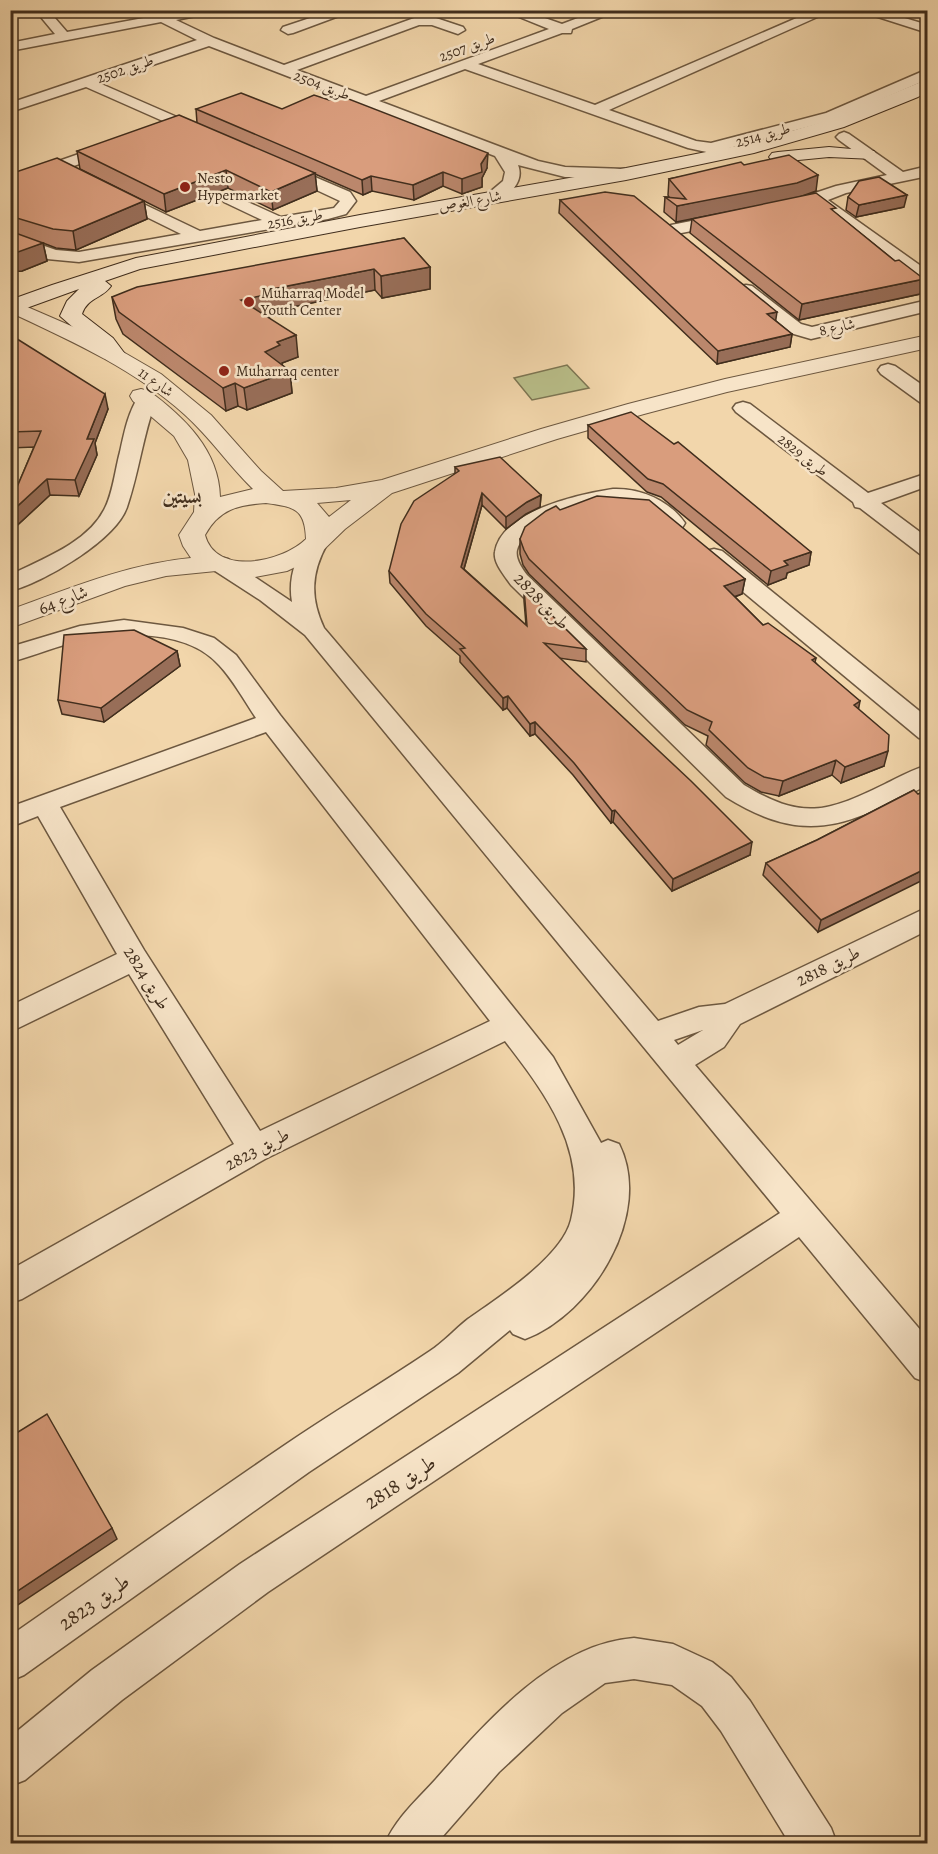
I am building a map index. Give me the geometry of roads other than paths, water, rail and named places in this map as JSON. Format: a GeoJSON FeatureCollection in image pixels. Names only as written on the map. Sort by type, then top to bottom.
{"type":"FeatureCollection","features":[{"type":"Feature","properties":{"kind":"main road","name":"شارع الغوص"},"geometry":{"type":"LineString","coordinates":[[13,312],[160,271],[771,158],[844,137],[922,93]]}},
{"type":"Feature","properties":{"kind":"main road","name":"شارع الغوص"},"geometry":{"type":"LineString","coordinates":[[13,312],[136,264],[709,158],[799,135],[922,93]]}},
{"type":"Feature","properties":{"kind":"main road"},"geometry":{"type":"LineString","coordinates":[[771,158],[829,152],[868,155]]}},
{"type":"Feature","properties":{"kind":"main road"},"geometry":{"type":"LineString","coordinates":[[285,220],[309,223],[360,221]]}},
{"type":"Feature","properties":{"kind":"main road"},"geometry":{"type":"LineString","coordinates":[[18,284],[82,271],[136,264]]}},
{"type":"Feature","properties":{"kind":"main road"},"geometry":{"type":"LineString","coordinates":[[100,286],[78,300],[72,308],[71,316],[105,343],[114,354]]}},
{"type":"Feature","properties":{"kind":"main road","name":"شارع 11"},"geometry":{"type":"LineString","coordinates":[[13,312],[114,354],[148,375],[191,408],[210,426],[249,475],[279,497]]}},
{"type":"Feature","properties":{"kind":"main road","name":"شارع 11"},"geometry":{"type":"LineString","coordinates":[[13,312],[146,400],[186,435],[200,459],[208,485],[200,519]]}},
{"type":"Feature","properties":{"kind":"main road"},"geometry":{"type":"LineString","coordinates":[[386,487],[351,512],[300,557],[275,566],[246,569],[219,564],[198,551],[192,535],[200,519],[237,498],[336,495],[386,487],[549,434],[636,409],[725,386],[927,341]]}},
{"type":"Feature","properties":{"kind":"main road"},"geometry":{"type":"LineString","coordinates":[[279,497],[307,507],[315,513],[321,530],[318,541]]}},
{"type":"Feature","properties":{"kind":"main road","name":"شارع 64"},"geometry":{"type":"LineString","coordinates":[[116,579],[166,549],[200,519]]}},
{"type":"Feature","properties":{"kind":"main road","name":"شارع 64"},"geometry":{"type":"LineString","coordinates":[[10,620],[116,579],[166,568],[219,564]]}},
{"type":"Feature","properties":{"kind":"street"},"geometry":{"type":"LineString","coordinates":[[40,10],[65,38]]}},
{"type":"Feature","properties":{"kind":"street","name":"طريق 2504"},"geometry":{"type":"LineString","coordinates":[[146,10],[162,20],[209,41],[533,165],[565,172],[626,174]]}},
{"type":"Feature","properties":{"kind":"street"},"geometry":{"type":"LineString","coordinates":[[10,47],[206,10]]}},
{"type":"Feature","properties":{"kind":"street"},"geometry":{"type":"LineString","coordinates":[[508,10],[566,30]]}},
{"type":"Feature","properties":{"kind":"street","name":"طريق 2507"},"geometry":{"type":"LineString","coordinates":[[365,101],[566,30],[613,10]]}},
{"type":"Feature","properties":{"kind":"street"},"geometry":{"type":"LineString","coordinates":[[594,111],[827,10]]}},
{"type":"Feature","properties":{"kind":"street"},"geometry":{"type":"LineString","coordinates":[[862,10],[927,28]]}},
{"type":"Feature","properties":{"kind":"street"},"geometry":{"type":"LineString","coordinates":[[288,30],[352,12]]}},
{"type":"Feature","properties":{"kind":"street"},"geometry":{"type":"LineString","coordinates":[[302,14],[320,20]]}},
{"type":"Feature","properties":{"kind":"street"},"geometry":{"type":"LineString","coordinates":[[284,70],[417,21],[428,20],[458,30]]}},
{"type":"Feature","properties":{"kind":"street"},"geometry":{"type":"LineString","coordinates":[[378,21],[398,28]]}},
{"type":"Feature","properties":{"kind":"street","name":"طريق 2502"},"geometry":{"type":"LineString","coordinates":[[10,108],[209,41]]}},
{"type":"Feature","properties":{"kind":"street","name":"طريق 2514"},"geometry":{"type":"LineString","coordinates":[[466,65],[693,145],[717,148],[831,116],[906,85],[927,73]]}},
{"type":"Feature","properties":{"kind":"street"},"geometry":{"type":"LineString","coordinates":[[86,82],[224,143]]}},
{"type":"Feature","properties":{"kind":"street"},"geometry":{"type":"LineString","coordinates":[[21,88],[41,98]]}},
{"type":"Feature","properties":{"kind":"street"},"geometry":{"type":"LineString","coordinates":[[158,131],[180,123]]}},
{"type":"Feature","properties":{"kind":"street"},"geometry":{"type":"LineString","coordinates":[[844,137],[900,177]]}},
{"type":"Feature","properties":{"kind":"street"},"geometry":{"type":"LineString","coordinates":[[10,184],[136,139]]}},
{"type":"Feature","properties":{"kind":"street"},"geometry":{"type":"LineString","coordinates":[[492,197],[510,183],[513,175],[508,160],[501,153]]}},
{"type":"Feature","properties":{"kind":"street","name":"طريق 2516"},"geometry":{"type":"LineString","coordinates":[[10,239],[53,255],[79,257],[340,211],[348,201],[344,195],[267,162]]}},
{"type":"Feature","properties":{"kind":"street"},"geometry":{"type":"LineString","coordinates":[[59,167],[196,236]]}},
{"type":"Feature","properties":{"kind":"street"},"geometry":{"type":"LineString","coordinates":[[767,211],[816,199],[842,189],[927,171]]}},
{"type":"Feature","properties":{"kind":"street"},"geometry":{"type":"LineString","coordinates":[[230,199],[285,220]]}},
{"type":"Feature","properties":{"kind":"street"},"geometry":{"type":"LineString","coordinates":[[816,199],[927,280]]}},
{"type":"Feature","properties":{"kind":"street"},"geometry":{"type":"LineString","coordinates":[[688,244],[666,226],[746,215]]}},
{"type":"Feature","properties":{"kind":"street","name":"شارع 8"},"geometry":{"type":"LineString","coordinates":[[733,279],[794,328],[811,333],[927,305]]}},
{"type":"Feature","properties":{"kind":"street"},"geometry":{"type":"LineString","coordinates":[[888,370],[927,399]]}},
{"type":"Feature","properties":{"kind":"street"},"geometry":{"type":"LineString","coordinates":[[10,584],[85,543],[110,520],[116,509],[137,424],[146,400]]}},
{"type":"Feature","properties":{"kind":"street","name":"طريق 2829"},"geometry":{"type":"LineString","coordinates":[[743,408],[927,549]]}},
{"type":"Feature","properties":{"kind":"street"},"geometry":{"type":"LineString","coordinates":[[863,502],[927,479]]}},
{"type":"Feature","properties":{"kind":"street","name":"طريق 2828"},"geometry":{"type":"LineString","coordinates":[[927,732],[652,504],[641,499],[613,495],[543,516],[525,525],[512,537],[506,551],[509,566],[519,580],[735,791],[753,804],[775,814],[800,819],[825,818],[846,812],[927,774]]}},
{"type":"Feature","properties":{"kind":"street"},"geometry":{"type":"LineString","coordinates":[[318,541],[305,564],[300,586],[305,615],[313,630],[927,1366]]}},
{"type":"Feature","properties":{"kind":"street"},"geometry":{"type":"LineString","coordinates":[[219,564],[268,595],[313,630]]}},
{"type":"Feature","properties":{"kind":"street","name":"طريق 2823"},"geometry":{"type":"LineString","coordinates":[[10,655],[36,647],[111,636],[157,637],[183,643],[205,653],[236,674],[270,721],[542,1066],[555,1075],[576,1096],[603,1140],[612,1174],[613,1198],[608,1223],[598,1248],[583,1271],[565,1292],[502,1337],[445,1361],[287,1466],[10,1661]]}},
{"type":"Feature","properties":{"kind":"street"},"geometry":{"type":"LineString","coordinates":[[10,818],[44,803],[270,721]]}},
{"type":"Feature","properties":{"kind":"street","name":"طريق 2824"},"geometry":{"type":"LineString","coordinates":[[44,803],[134,958],[254,1149]]}},
{"type":"Feature","properties":{"kind":"street","name":"طريق 2818"},"geometry":{"type":"LineString","coordinates":[[652,1037],[689,1020],[709,1016],[729,1016],[927,917]]}},
{"type":"Feature","properties":{"kind":"street"},"geometry":{"type":"LineString","coordinates":[[10,1020],[134,958]]}},
{"type":"Feature","properties":{"kind":"street","name":"طريق 2818"},"geometry":{"type":"LineString","coordinates":[[672,1062],[710,1042],[725,1026],[729,1016]]}},
{"type":"Feature","properties":{"kind":"street","name":"طريق 2823"},"geometry":{"type":"LineString","coordinates":[[10,1288],[254,1149],[510,1025]]}},
{"type":"Feature","properties":{"kind":"street","name":"طريق 2818"},"geometry":{"type":"LineString","coordinates":[[10,1765],[106,1685],[254,1578],[802,1217]]}},
{"type":"Feature","properties":{"kind":"street"},"geometry":{"type":"LineString","coordinates":[[407,1844],[510,1730],[544,1699],[580,1675],[605,1662],[631,1658],[658,1659],[685,1669],[710,1686],[733,1712],[815,1844]]}},
{"type":"Feature","properties":{"kind":"place","name":"Nesto Hypermarket"},"geometry":{"type":"Point","coordinates":[185,187]}},
{"type":"Feature","properties":{"kind":"place","name":"Muharraq Model Youth Center"},"geometry":{"type":"Point","coordinates":[249,302]}},
{"type":"Feature","properties":{"kind":"place","name":"Muharraq center"},"geometry":{"type":"Point","coordinates":[224,371]}},
{"type":"Feature","properties":{"kind":"district","name":"بسيتين"},"geometry":{"type":"Point","coordinates":[182,496]}}]}
